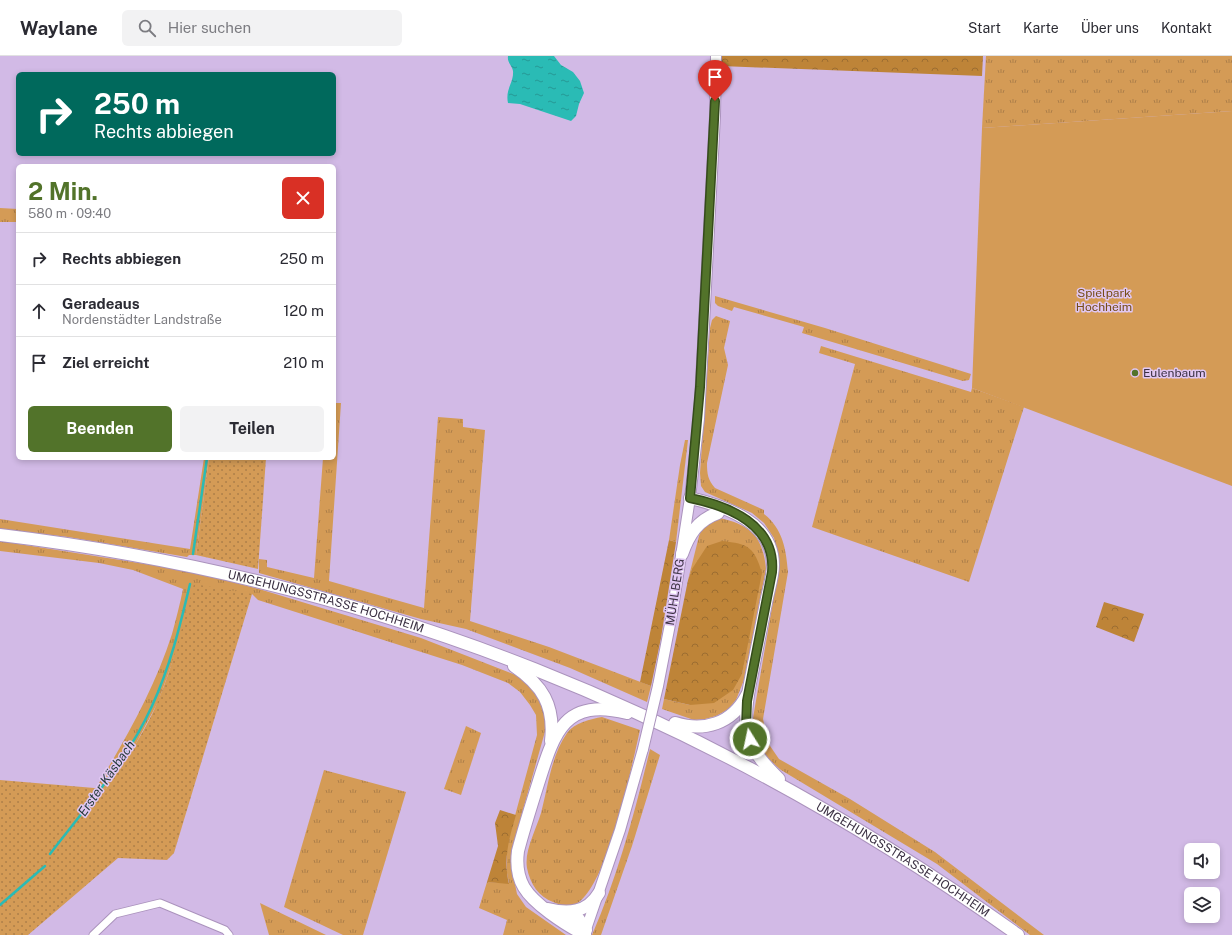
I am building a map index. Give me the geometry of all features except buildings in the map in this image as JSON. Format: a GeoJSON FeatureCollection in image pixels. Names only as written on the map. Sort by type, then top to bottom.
{"type":"FeatureCollection","features":[{"type":"Feature","properties":{"kind":"main road","name":"MÜHLBERG"},"geometry":{"type":"LineString","coordinates":[[585,933],[620,830],[643,749],[658,686],[682,554],[690,498],[702,356],[715,116],[716,56]]}},
{"type":"Feature","properties":{"kind":"main road"},"geometry":{"type":"LineString","coordinates":[[690,498],[696,506],[705,512],[735,514]]}},
{"type":"Feature","properties":{"kind":"main road"},"geometry":{"type":"LineString","coordinates":[[690,498],[706,502],[749,520],[761,531],[769,544],[772,558],[772,572],[750,686],[746,715],[750,739],[761,760],[786,787]]}},
{"type":"Feature","properties":{"kind":"main road"},"geometry":{"type":"LineString","coordinates":[[682,554],[689,537],[699,523],[718,513]]}},
{"type":"Feature","properties":{"kind":"main road","name":"UMGEHUNGSSTRASSE HOCHHEIM"},"geometry":{"type":"LineString","coordinates":[[0,535],[124,553],[265,583],[389,617],[498,654],[640,713]]}},
{"type":"Feature","properties":{"kind":"main road"},"geometry":{"type":"LineString","coordinates":[[498,654],[530,677],[542,692],[551,718],[549,747],[517,858],[518,872],[522,885],[530,897],[544,908],[570,927],[585,933]]}},
{"type":"Feature","properties":{"kind":"main road"},"geometry":{"type":"LineString","coordinates":[[640,713],[687,727],[709,726],[723,720],[735,712],[744,700],[750,686]]}},
{"type":"Feature","properties":{"kind":"main road"},"geometry":{"type":"LineString","coordinates":[[549,747],[556,734],[564,724],[574,716],[588,710],[606,709],[658,721]]}},
{"type":"Feature","properties":{"kind":"main road"},"geometry":{"type":"LineString","coordinates":[[640,713],[786,787]]}},
{"type":"Feature","properties":{"kind":"main road","name":"UMGEHUNGSSTRASSE HOCHHEIM"},"geometry":{"type":"LineString","coordinates":[[786,787],[899,853],[1018,935]]}},
{"type":"Feature","properties":{"kind":"main road"},"geometry":{"type":"LineString","coordinates":[[560,912],[573,912],[583,908],[592,902],[599,893]]}},
{"type":"Feature","properties":{"kind":"main road"},"geometry":{"type":"LineString","coordinates":[[544,908],[578,918],[585,933]]}},
{"type":"Feature","properties":{"kind":"street"},"geometry":{"type":"LineString","coordinates":[[93,935],[115,914],[160,903],[225,930],[229,935]]}},
{"type":"Feature","properties":{"kind":"green space"},"geometry":{"type":"Polygon","coordinates":[[[721,56],[983,56],[982,76],[721,66],[721,56]]]}},
{"type":"Feature","properties":{"kind":"green space"},"geometry":{"type":"Polygon","coordinates":[[[986,56],[1232,56],[1232,111],[982,128],[986,56]]]}},
{"type":"Feature","properties":{"kind":"green space","name":"Spielpark Hochheim"},"geometry":{"type":"Polygon","coordinates":[[[1232,111],[1232,486],[972,388],[982,128],[1232,111]]]}},
{"type":"Feature","properties":{"kind":"green space"},"geometry":{"type":"Polygon","coordinates":[[[0,208],[16,209],[16,222],[0,222],[0,208]]]}},
{"type":"Feature","properties":{"kind":"green space"},"geometry":{"type":"Polygon","coordinates":[[[715,296],[825,328],[971,374],[969,380],[963,381],[802,333],[804,327],[734,307],[732,311],[718,306],[715,303],[715,296]]]}},
{"type":"Feature","properties":{"kind":"green space"},"geometry":{"type":"Polygon","coordinates":[[[716,316],[730,321],[724,348],[728,365],[707,463],[708,477],[715,488],[764,510],[764,514],[775,526],[785,547],[788,572],[763,719],[768,743],[779,759],[850,799],[935,852],[1044,935],[1030,935],[937,864],[781,770],[769,759],[761,748],[756,735],[753,718],[777,578],[777,551],[774,538],[764,523],[752,513],[705,492],[701,486],[700,473],[710,328],[712,320],[716,316]]]}},
{"type":"Feature","properties":{"kind":"green space"},"geometry":{"type":"Polygon","coordinates":[[[821,346],[971,392],[972,388],[1024,407],[969,582],[812,527],[855,364],[819,353],[821,346]]]}},
{"type":"Feature","properties":{"kind":"green space"},"geometry":{"type":"Polygon","coordinates":[[[336,403],[341,403],[329,581],[424,608],[438,417],[463,419],[463,427],[485,430],[470,621],[549,647],[651,686],[647,702],[570,668],[466,629],[421,619],[259,573],[259,559],[267,560],[267,567],[314,578],[323,460],[336,460],[336,403]]]}},
{"type":"Feature","properties":{"kind":"green space"},"geometry":{"type":"Polygon","coordinates":[[[685,440],[688,440],[676,542],[669,540],[685,440]]]}},
{"type":"Feature","properties":{"kind":"green space"},"geometry":{"type":"Polygon","coordinates":[[[204,460],[209,460],[196,555],[189,555],[187,557],[68,537],[0,529],[0,519],[190,549],[204,460]]]}},
{"type":"Feature","properties":{"kind":"green space"},"geometry":{"type":"Polygon","coordinates":[[[209,460],[266,460],[258,569],[196,555],[209,460]]]}},
{"type":"Feature","properties":{"kind":"green space"},"geometry":{"type":"Polygon","coordinates":[[[720,518],[740,524],[754,534],[762,549],[766,569],[744,680],[736,700],[727,710],[716,716],[694,720],[662,709],[664,699],[690,705],[742,674],[745,655],[692,569],[688,580],[699,536],[704,524],[720,518]]]}},
{"type":"Feature","properties":{"kind":"green space"},"geometry":{"type":"Polygon","coordinates":[[[669,540],[676,542],[661,638],[651,686],[640,682],[669,540]]]}},
{"type":"Feature","properties":{"kind":"green space"},"geometry":{"type":"Polygon","coordinates":[[[0,541],[196,572],[259,589],[421,638],[521,677],[540,697],[544,711],[546,728],[512,849],[511,864],[517,894],[526,907],[566,935],[503,935],[507,920],[479,908],[487,882],[509,883],[507,873],[507,845],[537,735],[536,715],[520,692],[508,683],[462,665],[258,600],[252,594],[177,649],[158,702],[134,747],[106,789],[96,788],[118,751],[157,674],[172,634],[183,589],[133,570],[99,563],[0,551],[0,541]]]}},
{"type":"Feature","properties":{"kind":"green space"},"geometry":{"type":"Polygon","coordinates":[[[722,541],[739,544],[749,548],[756,557],[762,573],[742,674],[733,690],[714,703],[690,705],[664,699],[688,580],[692,569],[707,546],[722,541]]]}},
{"type":"Feature","properties":{"kind":"green space"},"geometry":{"type":"Polygon","coordinates":[[[194,584],[252,594],[174,853],[167,860],[118,858],[28,935],[0,935],[0,780],[106,789],[141,735],[153,713],[174,658],[194,584]]]}},
{"type":"Feature","properties":{"kind":"green space"},"geometry":{"type":"Polygon","coordinates":[[[1104,602],[1144,614],[1134,642],[1096,627],[1104,602]]]}},
{"type":"Feature","properties":{"kind":"green space"},"geometry":{"type":"Polygon","coordinates":[[[602,717],[640,730],[625,795],[609,848],[600,871],[590,890],[579,902],[570,906],[563,905],[548,900],[536,889],[528,874],[527,855],[541,813],[557,752],[562,742],[567,733],[578,724],[602,717]]]}},
{"type":"Feature","properties":{"kind":"green space"},"geometry":{"type":"Polygon","coordinates":[[[466,726],[481,733],[461,795],[444,789],[466,726]]]}},
{"type":"Feature","properties":{"kind":"green space"},"geometry":{"type":"Polygon","coordinates":[[[650,749],[660,755],[632,846],[601,935],[592,935],[618,866],[650,749]]]}},
{"type":"Feature","properties":{"kind":"green space"},"geometry":{"type":"Polygon","coordinates":[[[324,770],[406,792],[363,935],[343,935],[284,907],[324,770]]]}},
{"type":"Feature","properties":{"kind":"green space"},"geometry":{"type":"Polygon","coordinates":[[[500,810],[516,815],[509,841],[507,857],[507,875],[509,884],[487,882],[498,846],[495,823],[500,810]]]}},
{"type":"Feature","properties":{"kind":"green space"},"geometry":{"type":"Polygon","coordinates":[[[260,903],[326,935],[269,935],[260,903]]]}},
{"type":"Feature","properties":{"kind":"water"},"geometry":{"type":"Polygon","coordinates":[[[508,56],[554,56],[561,65],[573,72],[580,81],[584,93],[576,116],[571,121],[520,104],[508,103],[507,98],[513,71],[508,60],[508,56]]]}},
{"type":"Feature","properties":{"kind":"waterway","name":"Erster Käsbach"},"geometry":{"type":"LineString","coordinates":[[193,554],[207,460]]}},
{"type":"Feature","properties":{"kind":"waterway","name":"Erster Käsbach"},"geometry":{"type":"LineString","coordinates":[[50,854],[118,765],[142,726],[152,706],[169,661],[190,584]]}},
{"type":"Feature","properties":{"kind":"waterway","name":"Erster Käsbach"},"geometry":{"type":"LineString","coordinates":[[0,905],[45,866]]}},
{"type":"Feature","properties":{"kind":"place","name":"Eulenbaum"},"geometry":{"type":"Point","coordinates":[1135,373]}},
{"type":"Feature","properties":{"kind":"route"},"geometry":{"type":"LineString","coordinates":[[715,101],[708,269],[698,418],[690,498],[721,507],[749,520],[766,538],[771,551],[773,565],[772,572],[747,701],[746,727],[750,739]]}}]}
